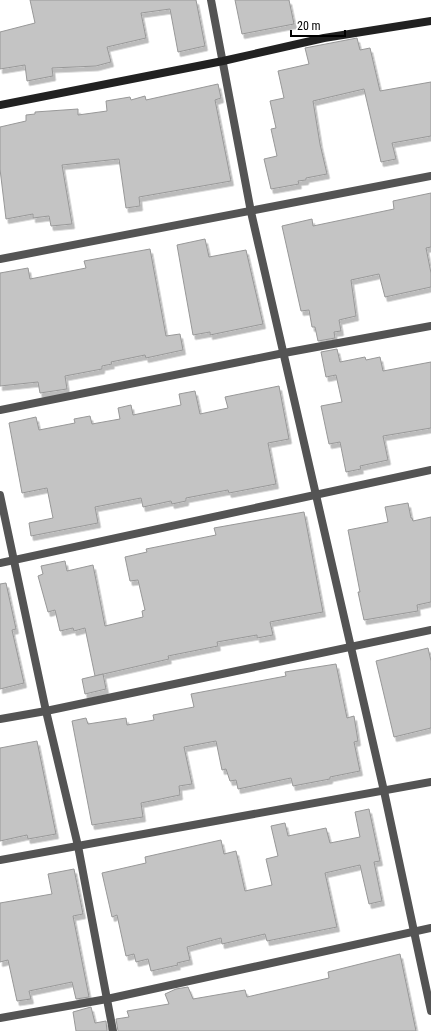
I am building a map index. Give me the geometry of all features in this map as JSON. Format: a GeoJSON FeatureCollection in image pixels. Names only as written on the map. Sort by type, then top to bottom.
{"type":"FeatureCollection","features":[{"type":"Feature","properties":{"kind":"main road"},"geometry":{"type":"LineString","coordinates":[[0,105],[223,61],[324,38],[431,21]]}},
{"type":"Feature","properties":{"kind":"street"},"geometry":{"type":"LineString","coordinates":[[211,0],[251,212],[384,791],[431,1011]]}},
{"type":"Feature","properties":{"kind":"street"},"geometry":{"type":"LineString","coordinates":[[0,260],[431,176]]}},
{"type":"Feature","properties":{"kind":"street"},"geometry":{"type":"LineString","coordinates":[[0,410],[284,353],[431,326]]}},
{"type":"Feature","properties":{"kind":"street"},"geometry":{"type":"LineString","coordinates":[[0,563],[431,470]]}},
{"type":"Feature","properties":{"kind":"street"},"geometry":{"type":"LineString","coordinates":[[0,495],[46,711],[78,846],[113,1031]]}},
{"type":"Feature","properties":{"kind":"street"},"geometry":{"type":"LineString","coordinates":[[0,719],[46,711],[431,630]]}},
{"type":"Feature","properties":{"kind":"street"},"geometry":{"type":"LineString","coordinates":[[0,860],[431,782]]}},
{"type":"Feature","properties":{"kind":"street"},"geometry":{"type":"LineString","coordinates":[[0,1018],[107,999],[431,928]]}},
{"type":"Feature","properties":{"kind":"building"},"geometry":{"type":"Polygon","coordinates":[[[30,0],[196,0],[205,46],[178,52],[170,9],[141,13],[146,38],[107,47],[111,62],[96,66],[52,68],[53,76],[27,81],[25,65],[0,69],[0,32],[35,23],[30,0]]]}},
{"type":"Feature","properties":{"kind":"building"},"geometry":{"type":"Polygon","coordinates":[[[235,0],[289,0],[294,24],[242,34],[235,0]]]}},
{"type":"Feature","properties":{"kind":"building"},"geometry":{"type":"Polygon","coordinates":[[[357,38],[360,50],[370,48],[380,91],[431,82],[431,136],[392,143],[396,159],[381,162],[364,89],[313,101],[320,144],[327,174],[306,178],[306,180],[298,181],[299,184],[271,189],[264,159],[277,156],[271,129],[276,128],[270,101],[284,98],[278,71],[309,64],[305,48],[357,38]]]}},
{"type":"Feature","properties":{"kind":"building"},"geometry":{"type":"Polygon","coordinates":[[[218,84],[221,98],[215,100],[231,181],[139,197],[140,206],[126,208],[119,159],[62,165],[72,224],[51,226],[49,216],[33,218],[33,214],[6,219],[0,169],[0,127],[26,121],[26,115],[35,114],[35,112],[78,109],[78,115],[107,111],[106,101],[130,97],[131,100],[145,96],[146,100],[218,84]]]}},
{"type":"Feature","properties":{"kind":"building"},"geometry":{"type":"Polygon","coordinates":[[[431,193],[431,247],[426,248],[431,273],[431,287],[385,297],[379,274],[351,280],[356,316],[339,320],[341,331],[334,332],[335,338],[318,341],[315,327],[312,327],[309,310],[301,311],[282,226],[312,219],[313,226],[394,209],[393,201],[431,193]]]}},
{"type":"Feature","properties":{"kind":"building"},"geometry":{"type":"Polygon","coordinates":[[[205,239],[209,257],[246,250],[263,324],[210,335],[210,332],[193,335],[177,245],[205,239]]]}},
{"type":"Feature","properties":{"kind":"building"},"geometry":{"type":"Polygon","coordinates":[[[150,249],[166,336],[180,334],[183,350],[146,358],[145,355],[111,362],[112,364],[102,366],[102,369],[65,376],[67,389],[40,393],[38,382],[0,386],[0,273],[28,268],[30,279],[86,268],[84,261],[150,249]]]}},
{"type":"Feature","properties":{"kind":"building"},"geometry":{"type":"Polygon","coordinates":[[[337,349],[340,362],[365,357],[366,360],[380,357],[383,371],[431,362],[431,428],[383,436],[388,460],[360,466],[361,469],[346,472],[340,442],[329,444],[321,406],[342,402],[336,375],[326,377],[321,352],[337,349]]]}},
{"type":"Feature","properties":{"kind":"building"},"geometry":{"type":"Polygon","coordinates":[[[279,386],[289,439],[268,443],[276,484],[229,493],[228,490],[186,498],[186,501],[172,504],[171,501],[143,507],[141,498],[95,507],[98,523],[31,536],[29,523],[53,518],[47,488],[22,493],[9,423],[36,417],[39,430],[75,423],[74,419],[90,416],[92,424],[120,419],[118,408],[131,405],[133,415],[181,405],[179,394],[195,391],[200,414],[228,408],[225,397],[279,386]]]}},
{"type":"Feature","properties":{"kind":"building"},"geometry":{"type":"Polygon","coordinates":[[[408,503],[413,521],[431,517],[431,602],[417,605],[418,611],[364,620],[348,530],[388,522],[385,507],[408,503]]]}},
{"type":"Feature","properties":{"kind":"building"},"geometry":{"type":"Polygon","coordinates":[[[304,512],[323,612],[270,622],[273,635],[257,638],[257,635],[217,642],[218,646],[168,656],[169,659],[95,676],[85,628],[74,631],[73,628],[60,631],[55,610],[48,612],[38,576],[43,574],[41,566],[65,561],[67,571],[93,565],[105,626],[143,617],[142,611],[145,610],[138,580],[130,581],[125,557],[147,552],[146,549],[216,535],[214,528],[304,512]]]}},
{"type":"Feature","properties":{"kind":"building"},"geometry":{"type":"Polygon","coordinates":[[[6,583],[16,629],[12,630],[24,683],[0,689],[0,584],[6,583]]]}},
{"type":"Feature","properties":{"kind":"building"},"geometry":{"type":"Polygon","coordinates":[[[428,648],[431,661],[431,728],[394,737],[376,661],[428,648]]]}},
{"type":"Feature","properties":{"kind":"building"},"geometry":{"type":"Polygon","coordinates":[[[336,664],[347,718],[354,716],[358,741],[354,742],[360,771],[330,777],[330,779],[293,786],[291,778],[238,789],[236,780],[230,781],[226,769],[222,770],[216,741],[184,747],[192,784],[179,786],[180,795],[141,803],[143,817],[92,825],[72,721],[86,718],[88,724],[126,718],[127,725],[154,720],[153,715],[194,707],[191,694],[286,676],[285,672],[336,664]]]}},
{"type":"Feature","properties":{"kind":"building"},"geometry":{"type":"Polygon","coordinates":[[[103,674],[106,689],[85,694],[82,679],[103,674]]]}},
{"type":"Feature","properties":{"kind":"building"},"geometry":{"type":"Polygon","coordinates":[[[37,741],[56,834],[28,839],[27,835],[0,841],[0,748],[37,741]]]}},
{"type":"Feature","properties":{"kind":"building"},"geometry":{"type":"Polygon","coordinates":[[[369,809],[380,861],[374,862],[382,901],[369,904],[360,865],[325,873],[337,927],[267,941],[265,934],[222,944],[221,938],[187,947],[190,960],[177,963],[178,965],[151,971],[148,959],[136,962],[134,954],[126,956],[117,915],[112,917],[102,873],[146,863],[145,857],[221,840],[224,854],[236,851],[245,891],[272,885],[266,859],[278,856],[271,826],[285,823],[288,836],[326,828],[330,843],[360,837],[355,812],[369,809]]]}},
{"type":"Feature","properties":{"kind":"building"},"geometry":{"type":"Polygon","coordinates":[[[74,869],[83,914],[73,916],[89,997],[76,999],[72,982],[29,991],[31,999],[17,1001],[8,960],[0,962],[0,903],[52,894],[48,874],[74,869]]]}},
{"type":"Feature","properties":{"kind":"building"},"geometry":{"type":"Polygon","coordinates":[[[400,954],[416,1031],[118,1031],[116,1019],[129,1017],[127,1011],[169,1004],[165,994],[176,989],[188,987],[193,999],[245,990],[247,997],[329,978],[328,972],[400,954]]]}},
{"type":"Feature","properties":{"kind":"building"},"geometry":{"type":"Polygon","coordinates":[[[91,1007],[95,1023],[106,1021],[107,1031],[76,1031],[73,1012],[91,1007]]]}}]}
